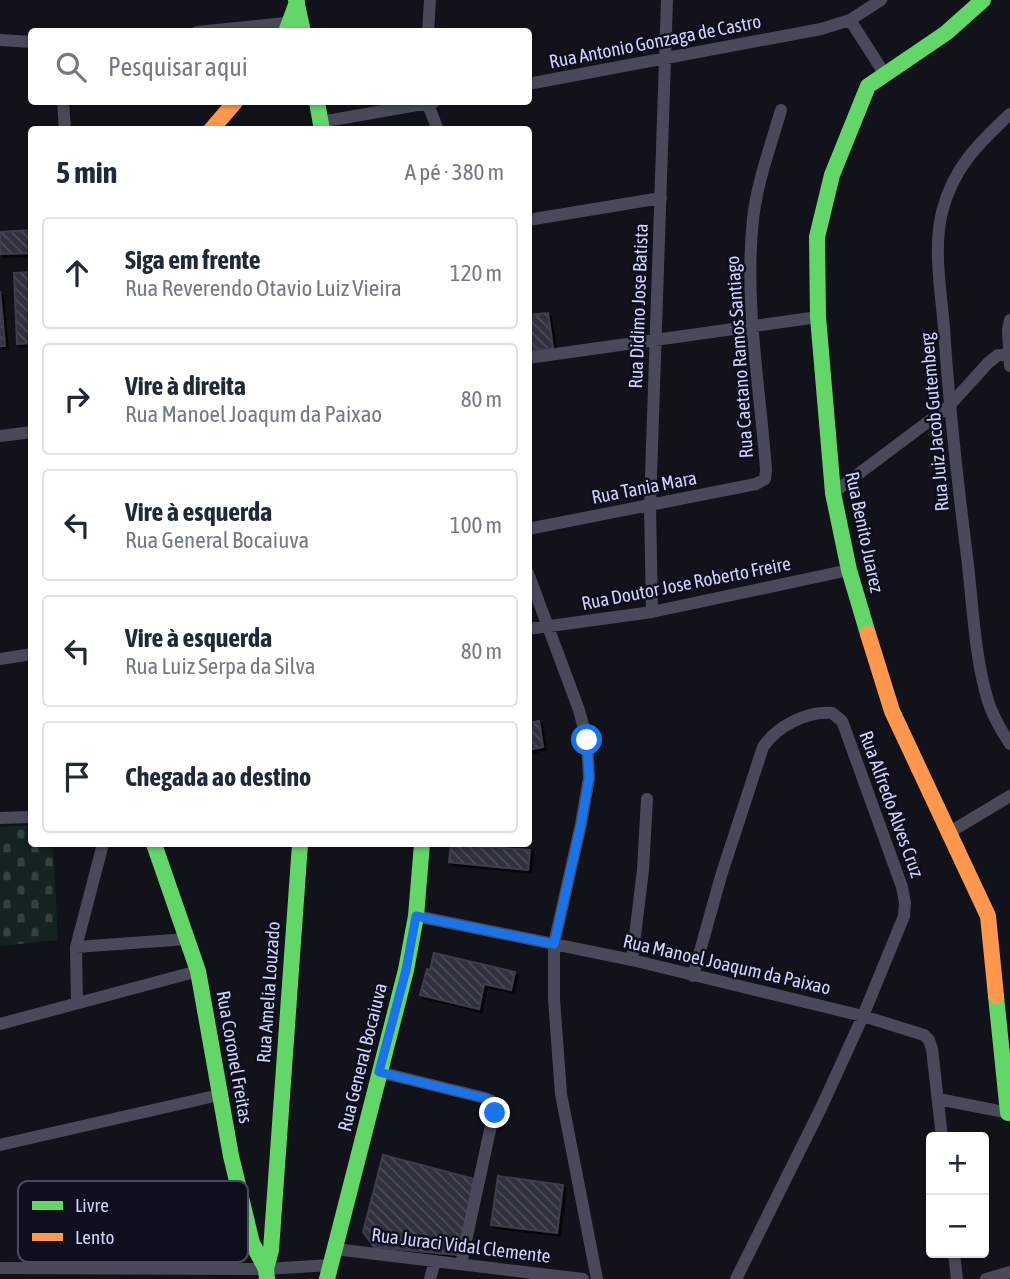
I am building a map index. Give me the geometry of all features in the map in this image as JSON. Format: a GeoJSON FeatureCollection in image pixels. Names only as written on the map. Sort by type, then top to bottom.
{"type":"FeatureCollection","features":[{"type":"Feature","properties":{"kind":"street"},"geometry":{"type":"LineString","coordinates":[[428,28],[430,0]]}},
{"type":"Feature","properties":{"kind":"street","name":"Rua Didimo Jose Batista"},"geometry":{"type":"LineString","coordinates":[[652,612],[650,506],[667,0]]}},
{"type":"Feature","properties":{"kind":"street"},"geometry":{"type":"LineString","coordinates":[[881,0],[850,20],[884,73]]}},
{"type":"Feature","properties":{"kind":"street","name":"Rua Benito Juarez"},"geometry":{"type":"LineString","coordinates":[[983,0],[946,33],[868,86],[832,175],[822,210],[817,237],[818,317],[833,493],[849,570],[886,695],[988,916],[1009,1113]]}},
{"type":"Feature","properties":{"kind":"street"},"geometry":{"type":"LineString","coordinates":[[275,28],[295,27],[297,1]]}},
{"type":"Feature","properties":{"kind":"street","name":"Rua Antonio Gonzaga de Castro"},"geometry":{"type":"LineString","coordinates":[[532,83],[821,29],[850,20]]}},
{"type":"Feature","properties":{"kind":"street"},"geometry":{"type":"LineString","coordinates":[[0,40],[28,43]]}},
{"type":"Feature","properties":{"kind":"street"},"geometry":{"type":"LineString","coordinates":[[64,105],[65,126]]}},
{"type":"Feature","properties":{"kind":"street"},"geometry":{"type":"LineString","coordinates":[[214,126],[232,105]]}},
{"type":"Feature","properties":{"kind":"street"},"geometry":{"type":"LineString","coordinates":[[318,105],[321,126],[416,105]]}},
{"type":"Feature","properties":{"kind":"street"},"geometry":{"type":"LineString","coordinates":[[430,105],[437,126]]}},
{"type":"Feature","properties":{"kind":"street","name":"Rua Caetano Ramos Santiago"},"geometry":{"type":"LineString","coordinates":[[765,479],[749,272],[753,215],[781,110]]}},
{"type":"Feature","properties":{"kind":"street","name":"Rua Juiz Jacob Gutemberg"},"geometry":{"type":"LineString","coordinates":[[1010,114],[965,160],[942,211],[939,241],[949,407],[978,649],[988,700],[995,720],[1010,744]]}},
{"type":"Feature","properties":{"kind":"street"},"geometry":{"type":"LineString","coordinates":[[532,219],[661,198]]}},
{"type":"Feature","properties":{"kind":"street"},"geometry":{"type":"LineString","coordinates":[[532,357],[818,317]]}},
{"type":"Feature","properties":{"kind":"street"},"geometry":{"type":"LineString","coordinates":[[833,493],[949,407],[998,355],[1009,358],[1010,320]]}},
{"type":"Feature","properties":{"kind":"street"},"geometry":{"type":"LineString","coordinates":[[0,436],[28,432]]}},
{"type":"Feature","properties":{"kind":"street","name":"Rua Tania Mara"},"geometry":{"type":"LineString","coordinates":[[532,528],[756,484],[765,479]]}},
{"type":"Feature","properties":{"kind":"street","name":"Rua Doutor Jose Roberto Freire"},"geometry":{"type":"LineString","coordinates":[[532,629],[652,612],[849,570]]}},
{"type":"Feature","properties":{"kind":"street"},"geometry":{"type":"LineString","coordinates":[[532,585],[579,710],[587,740],[589,778],[554,944],[556,1052],[561,1094],[597,1279]]}},
{"type":"Feature","properties":{"kind":"street"},"geometry":{"type":"LineString","coordinates":[[0,659],[28,655]]}},
{"type":"Feature","properties":{"kind":"street","name":"Rua Alfredo Alves Cruz"},"geometry":{"type":"LineString","coordinates":[[693,976],[721,876],[763,747],[771,735],[782,728],[814,714],[832,713],[845,729],[894,865],[905,902],[904,916],[821,1108],[736,1279]]}},
{"type":"Feature","properties":{"kind":"street"},"geometry":{"type":"LineString","coordinates":[[950,832],[1010,796]]}},
{"type":"Feature","properties":{"kind":"street"},"geometry":{"type":"LineString","coordinates":[[632,960],[643,870],[647,799]]}},
{"type":"Feature","properties":{"kind":"street"},"geometry":{"type":"LineString","coordinates":[[0,818],[28,817]]}},
{"type":"Feature","properties":{"kind":"street"},"geometry":{"type":"LineString","coordinates":[[77,1003],[76,947],[102,847]]}},
{"type":"Feature","properties":{"kind":"street","name":"Rua Coronel Freitas"},"geometry":{"type":"LineString","coordinates":[[155,847],[198,971],[219,1096],[238,1181]]}},
{"type":"Feature","properties":{"kind":"street","name":"Rua Amelia Louzado"},"geometry":{"type":"LineString","coordinates":[[267,1274],[271,1250],[300,847]]}},
{"type":"Feature","properties":{"kind":"street","name":"Rua General Bocaiuva"},"geometry":{"type":"LineString","coordinates":[[331,1264],[406,970],[416,916],[422,847]]}},
{"type":"Feature","properties":{"kind":"street","name":"Rua Manoel Joaqum da Paixao"},"geometry":{"type":"LineString","coordinates":[[416,916],[632,960],[863,1016],[924,1035],[929,1040],[941,1132]]}},
{"type":"Feature","properties":{"kind":"street"},"geometry":{"type":"LineString","coordinates":[[76,947],[188,939]]}},
{"type":"Feature","properties":{"kind":"street"},"geometry":{"type":"LineString","coordinates":[[0,1024],[198,971]]}},
{"type":"Feature","properties":{"kind":"street"},"geometry":{"type":"LineString","coordinates":[[379,1072],[485,1098],[492,1101],[495,1107],[461,1264]]}},
{"type":"Feature","properties":{"kind":"street"},"geometry":{"type":"LineString","coordinates":[[0,1145],[219,1096]]}},
{"type":"Feature","properties":{"kind":"street"},"geometry":{"type":"LineString","coordinates":[[938,1099],[1009,1113]]}},
{"type":"Feature","properties":{"kind":"street","name":"Rua Coronel Freitas"},"geometry":{"type":"LineString","coordinates":[[248,1225],[252,1243],[267,1274]]}},
{"type":"Feature","properties":{"kind":"street"},"geometry":{"type":"LineString","coordinates":[[955,1258],[957,1279]]}},
{"type":"Feature","properties":{"kind":"street"},"geometry":{"type":"LineString","coordinates":[[430,1279],[435,1261]]}},
{"type":"Feature","properties":{"kind":"street","name":"Rua Juraci Vidal Clemente"},"geometry":{"type":"LineString","coordinates":[[0,1268],[267,1274],[331,1264],[435,1261],[533,1276],[583,1279]]}},
{"type":"Feature","properties":{"kind":"street"},"geometry":{"type":"LineString","coordinates":[[986,1279],[1010,1272]]}},
{"type":"Feature","properties":{"kind":"green space"},"geometry":{"type":"Polygon","coordinates":[[[28,825],[28,847],[53,847],[58,940],[0,946],[0,827],[28,825]]]}},
{"type":"Feature","properties":{"kind":"building"},"geometry":{"type":"Polygon","coordinates":[[[28,230],[28,253],[0,254],[0,232],[28,230]]]}},
{"type":"Feature","properties":{"kind":"building"},"geometry":{"type":"Polygon","coordinates":[[[28,272],[28,343],[17,344],[14,273],[28,272]]]}},
{"type":"Feature","properties":{"kind":"building"},"geometry":{"type":"Polygon","coordinates":[[[0,291],[5,346],[0,346],[0,291]]]}},
{"type":"Feature","properties":{"kind":"building"},"geometry":{"type":"Polygon","coordinates":[[[548,313],[553,348],[532,351],[532,315],[548,313]]]}},
{"type":"Feature","properties":{"kind":"building"},"geometry":{"type":"Polygon","coordinates":[[[539,721],[543,747],[532,749],[532,722],[539,721]]]}},
{"type":"Feature","properties":{"kind":"building"},"geometry":{"type":"Polygon","coordinates":[[[451,847],[530,850],[528,870],[449,862],[451,847]]]}},
{"type":"Feature","properties":{"kind":"building"},"geometry":{"type":"Polygon","coordinates":[[[434,953],[515,972],[511,990],[484,984],[479,1009],[420,995],[434,953]]]}},
{"type":"Feature","properties":{"kind":"building"},"geometry":{"type":"Polygon","coordinates":[[[383,1155],[478,1180],[458,1255],[374,1247],[363,1232],[383,1155]]]}},
{"type":"Feature","properties":{"kind":"building"},"geometry":{"type":"Polygon","coordinates":[[[498,1176],[563,1185],[557,1233],[491,1225],[498,1176]]]}},
{"type":"Feature","properties":{"kind":"traffic: fast"},"geometry":{"type":"LineString","coordinates":[[296,0],[302,28]]}},
{"type":"Feature","properties":{"kind":"traffic: fast"},"geometry":{"type":"LineString","coordinates":[[868,634],[849,570],[833,493],[818,317],[817,237],[832,175],[868,86],[946,33],[983,0]]}},
{"type":"Feature","properties":{"kind":"traffic: fast"},"geometry":{"type":"LineString","coordinates":[[287,28],[297,2]]}},
{"type":"Feature","properties":{"kind":"traffic: fast"},"geometry":{"type":"LineString","coordinates":[[318,105],[321,126]]}},
{"type":"Feature","properties":{"kind":"traffic: fast"},"geometry":{"type":"LineString","coordinates":[[155,847],[198,971],[237,1181]]}},
{"type":"Feature","properties":{"kind":"traffic: fast"},"geometry":{"type":"LineString","coordinates":[[266,1269],[271,1250],[300,847]]}},
{"type":"Feature","properties":{"kind":"traffic: fast"},"geometry":{"type":"LineString","coordinates":[[327,1279],[406,970],[416,916],[422,847]]}},
{"type":"Feature","properties":{"kind":"traffic: fast"},"geometry":{"type":"LineString","coordinates":[[996,996],[1008,1113]]}},
{"type":"Feature","properties":{"kind":"traffic: fast"},"geometry":{"type":"LineString","coordinates":[[248,1226],[252,1243],[266,1269],[267,1279]]}},
{"type":"Feature","properties":{"kind":"traffic: slow"},"geometry":{"type":"LineString","coordinates":[[214,126],[232,105]]}},
{"type":"Feature","properties":{"kind":"traffic: slow"},"geometry":{"type":"LineString","coordinates":[[868,634],[892,711],[988,916],[996,996]]}},
{"type":"Feature","properties":{"kind":"route"},"geometry":{"type":"LineString","coordinates":[[495,1113],[492,1101],[485,1098],[379,1072],[406,970],[416,916],[554,944],[589,778],[587,740]]}}]}
